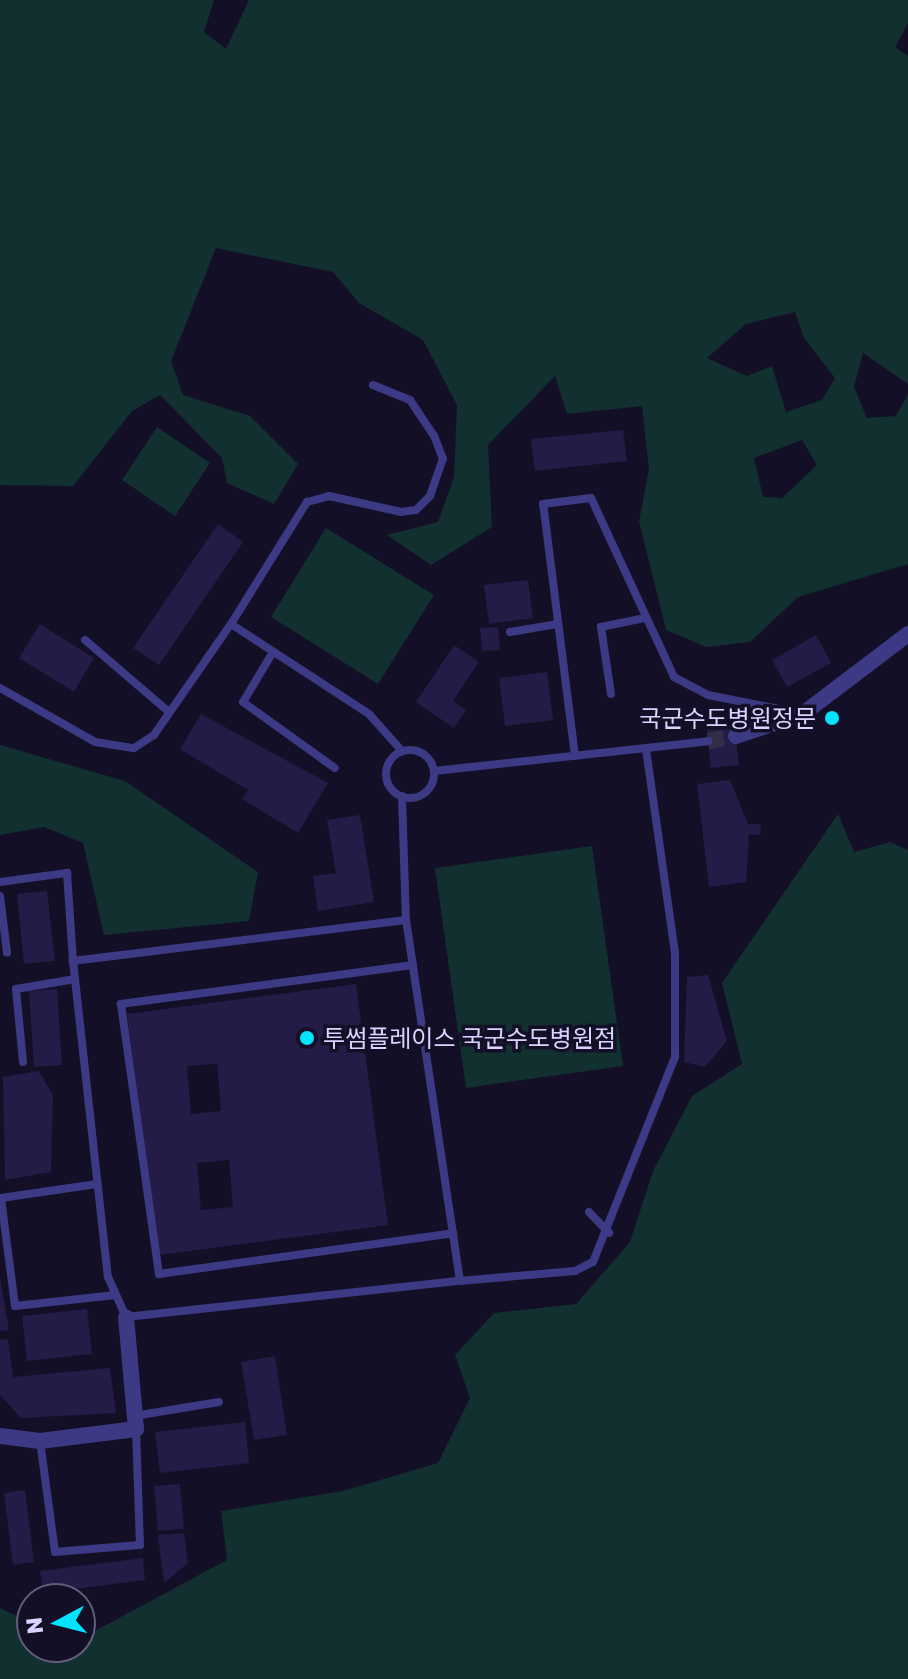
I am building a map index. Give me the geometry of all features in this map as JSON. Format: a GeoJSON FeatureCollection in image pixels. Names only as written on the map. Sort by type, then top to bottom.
{"type":"FeatureCollection","features":[{"type":"Feature","properties":{"kind":"street"},"geometry":{"type":"LineString","coordinates":[[736,736],[804,713],[908,634]]}},
{"type":"Feature","properties":{"kind":"street"},"geometry":{"type":"LineString","coordinates":[[0,1436],[40,1441],[135,1422],[126,1317]]}},
{"type":"Feature","properties":{"kind":"lane"},"geometry":{"type":"LineString","coordinates":[[0,688],[115,748],[147,744],[231,624],[307,502],[329,496],[401,512],[416,510],[430,496],[442,467],[434,436],[410,400],[373,385]]}},
{"type":"Feature","properties":{"kind":"lane"},"geometry":{"type":"LineString","coordinates":[[575,756],[543,504],[591,498],[668,667],[688,689],[804,713]]}},
{"type":"Feature","properties":{"kind":"lane"},"geometry":{"type":"LineString","coordinates":[[611,694],[601,627],[645,618]]}},
{"type":"Feature","properties":{"kind":"lane"},"geometry":{"type":"LineString","coordinates":[[231,624],[369,714],[402,751],[421,752],[434,771]]}},
{"type":"Feature","properties":{"kind":"lane"},"geometry":{"type":"LineString","coordinates":[[510,632],[558,624]]}},
{"type":"Feature","properties":{"kind":"lane"},"geometry":{"type":"LineString","coordinates":[[85,640],[169,712]]}},
{"type":"Feature","properties":{"kind":"lane"},"geometry":{"type":"LineString","coordinates":[[273,652],[243,702],[335,768]]}},
{"type":"Feature","properties":{"kind":"lane"},"geometry":{"type":"LineString","coordinates":[[434,771],[708,741]]}},
{"type":"Feature","properties":{"kind":"lane"},"geometry":{"type":"LineString","coordinates":[[0,882],[67,873],[73,961],[97,1184],[115,1295],[126,1317],[575,1271],[593,1262],[609,1233],[675,1057],[675,953],[646,748]]}},
{"type":"Feature","properties":{"kind":"lane"},"geometry":{"type":"LineString","coordinates":[[402,751],[386,771],[402,796],[406,920],[460,1281]]}},
{"type":"Feature","properties":{"kind":"lane"},"geometry":{"type":"LineString","coordinates":[[402,796],[426,792],[434,771]]}},
{"type":"Feature","properties":{"kind":"lane"},"geometry":{"type":"LineString","coordinates":[[0,896],[7,953]]}},
{"type":"Feature","properties":{"kind":"lane"},"geometry":{"type":"LineString","coordinates":[[73,961],[406,920]]}},
{"type":"Feature","properties":{"kind":"lane"},"geometry":{"type":"LineString","coordinates":[[413,965],[121,1004],[159,1274],[453,1233]]}},
{"type":"Feature","properties":{"kind":"lane"},"geometry":{"type":"LineString","coordinates":[[23,1062],[16,989],[75,979]]}},
{"type":"Feature","properties":{"kind":"lane"},"geometry":{"type":"LineString","coordinates":[[97,1184],[1,1198],[15,1306],[115,1295]]}},
{"type":"Feature","properties":{"kind":"lane"},"geometry":{"type":"LineString","coordinates":[[589,1212],[609,1233]]}},
{"type":"Feature","properties":{"kind":"lane"},"geometry":{"type":"LineString","coordinates":[[40,1441],[55,1552],[140,1545],[135,1422],[219,1402]]}},
{"type":"Feature","properties":{"kind":"green space"},"geometry":{"type":"Polygon","coordinates":[[[0,0],[214,0],[204,32],[226,49],[249,0],[908,0],[908,23],[895,47],[908,56],[908,384],[863,353],[854,387],[867,418],[896,416],[908,394],[908,564],[798,597],[750,642],[706,647],[666,630],[639,521],[649,469],[642,406],[567,414],[555,376],[488,445],[492,527],[431,565],[387,535],[438,522],[454,477],[457,405],[423,340],[359,303],[333,272],[216,248],[171,361],[183,395],[250,416],[298,464],[274,504],[227,483],[222,458],[160,395],[132,411],[73,486],[0,485],[0,0]],[[795,312],[746,324],[707,358],[747,376],[772,366],[786,412],[822,400],[835,378],[804,338],[795,312]],[[802,440],[754,458],[763,497],[782,498],[817,465],[802,440]]]}},
{"type":"Feature","properties":{"kind":"green space"},"geometry":{"type":"Polygon","coordinates":[[[157,427],[210,463],[175,516],[122,480],[157,427]]]}},
{"type":"Feature","properties":{"kind":"green space"},"geometry":{"type":"Polygon","coordinates":[[[326,528],[434,595],[378,684],[271,617],[326,528]]]}},
{"type":"Feature","properties":{"kind":"green space"},"geometry":{"type":"Polygon","coordinates":[[[0,745],[125,781],[258,872],[249,921],[104,935],[83,843],[44,827],[0,835],[0,745]]]}},
{"type":"Feature","properties":{"kind":"green space"},"geometry":{"type":"Polygon","coordinates":[[[838,814],[854,852],[890,842],[908,850],[908,1679],[0,1679],[0,1608],[16,1616],[16,1663],[96,1663],[96,1630],[227,1560],[221,1511],[343,1491],[438,1463],[470,1398],[455,1355],[494,1313],[576,1304],[630,1242],[653,1171],[692,1096],[742,1064],[722,983],[838,814]]]}},
{"type":"Feature","properties":{"kind":"green space"},"geometry":{"type":"Polygon","coordinates":[[[592,846],[623,1066],[466,1088],[435,868],[592,846]]]}},
{"type":"Feature","properties":{"kind":"building"},"geometry":{"type":"Polygon","coordinates":[[[623,430],[627,461],[535,471],[531,439],[623,430]]]}},
{"type":"Feature","properties":{"kind":"building"},"geometry":{"type":"Polygon","coordinates":[[[218,524],[243,542],[159,665],[133,648],[218,524]]]}},
{"type":"Feature","properties":{"kind":"building"},"geometry":{"type":"Polygon","coordinates":[[[528,580],[533,618],[489,624],[484,585],[528,580]]]}},
{"type":"Feature","properties":{"kind":"building"},"geometry":{"type":"Polygon","coordinates":[[[40,624],[94,658],[74,692],[19,658],[40,624]]]}},
{"type":"Feature","properties":{"kind":"building"},"geometry":{"type":"Polygon","coordinates":[[[498,627],[500,650],[482,651],[480,628],[498,627]]]}},
{"type":"Feature","properties":{"kind":"building"},"geometry":{"type":"Polygon","coordinates":[[[816,635],[831,663],[787,687],[772,660],[816,635]]]}},
{"type":"Feature","properties":{"kind":"building"},"geometry":{"type":"Polygon","coordinates":[[[454,645],[479,662],[453,701],[466,710],[454,728],[416,702],[454,645]]]}},
{"type":"Feature","properties":{"kind":"building"},"geometry":{"type":"Polygon","coordinates":[[[547,672],[553,720],[505,726],[499,678],[547,672]]]}},
{"type":"Feature","properties":{"kind":"building"},"geometry":{"type":"Polygon","coordinates":[[[733,712],[739,765],[711,768],[705,715],[733,712]]]}},
{"type":"Feature","properties":{"kind":"building"},"geometry":{"type":"Polygon","coordinates":[[[201,714],[328,783],[298,833],[242,799],[248,790],[180,749],[201,714]]]}},
{"type":"Feature","properties":{"kind":"building"},"geometry":{"type":"Polygon","coordinates":[[[730,780],[748,824],[761,824],[760,835],[749,834],[746,882],[709,887],[697,784],[730,780]]]}},
{"type":"Feature","properties":{"kind":"building"},"geometry":{"type":"Polygon","coordinates":[[[360,815],[374,902],[318,911],[313,876],[336,873],[327,820],[360,815]]]}},
{"type":"Feature","properties":{"kind":"building"},"geometry":{"type":"Polygon","coordinates":[[[47,891],[55,961],[24,964],[17,894],[47,891]]]}},
{"type":"Feature","properties":{"kind":"building"},"geometry":{"type":"Polygon","coordinates":[[[708,975],[727,1041],[705,1067],[684,1062],[687,977],[708,975]]]}},
{"type":"Feature","properties":{"kind":"building"},"geometry":{"type":"Polygon","coordinates":[[[356,984],[388,1225],[159,1255],[127,1014],[356,984]],[[217,1064],[187,1066],[191,1114],[221,1111],[217,1064]],[[229,1160],[197,1163],[201,1210],[233,1207],[229,1160]]]}},
{"type":"Feature","properties":{"kind":"building"},"geometry":{"type":"Polygon","coordinates":[[[57,989],[62,1065],[34,1067],[29,991],[57,989]]]}},
{"type":"Feature","properties":{"kind":"building"},"geometry":{"type":"Polygon","coordinates":[[[39,1071],[53,1095],[51,1172],[5,1180],[3,1077],[39,1071]]]}},
{"type":"Feature","properties":{"kind":"building"},"geometry":{"type":"Polygon","coordinates":[[[0,1277],[9,1330],[0,1331],[0,1277]]]}},
{"type":"Feature","properties":{"kind":"building"},"geometry":{"type":"Polygon","coordinates":[[[87,1309],[92,1354],[27,1361],[22,1316],[87,1309]]]}},
{"type":"Feature","properties":{"kind":"building"},"geometry":{"type":"Polygon","coordinates":[[[8,1339],[13,1377],[110,1368],[116,1413],[21,1418],[0,1395],[0,1340],[8,1339]]]}},
{"type":"Feature","properties":{"kind":"building"},"geometry":{"type":"Polygon","coordinates":[[[275,1356],[287,1435],[254,1440],[241,1362],[275,1356]]]}},
{"type":"Feature","properties":{"kind":"building"},"geometry":{"type":"Polygon","coordinates":[[[245,1422],[249,1463],[160,1473],[155,1432],[245,1422]]]}},
{"type":"Feature","properties":{"kind":"building"},"geometry":{"type":"Polygon","coordinates":[[[180,1484],[184,1529],[158,1531],[154,1486],[180,1484]]]}},
{"type":"Feature","properties":{"kind":"building"},"geometry":{"type":"Polygon","coordinates":[[[25,1490],[34,1562],[13,1565],[4,1493],[25,1490]]]}},
{"type":"Feature","properties":{"kind":"building"},"geometry":{"type":"Polygon","coordinates":[[[184,1533],[188,1563],[164,1583],[158,1535],[184,1533]]]}},
{"type":"Feature","properties":{"kind":"building"},"geometry":{"type":"Polygon","coordinates":[[[143,1558],[145,1580],[96,1586],[96,1583],[42,1583],[40,1571],[143,1558]]]}},
{"type":"Feature","properties":{"kind":"tunnel"},"geometry":{"type":"LineString","coordinates":[[708,741],[736,736]]}},
{"type":"Feature","properties":{"kind":"place","name":"국군수도병원정문"},"geometry":{"type":"Point","coordinates":[832,718]}},
{"type":"Feature","properties":{"kind":"place","name":"투썸플레이스 국군수도병원점"},"geometry":{"type":"Point","coordinates":[307,1038]}}]}
